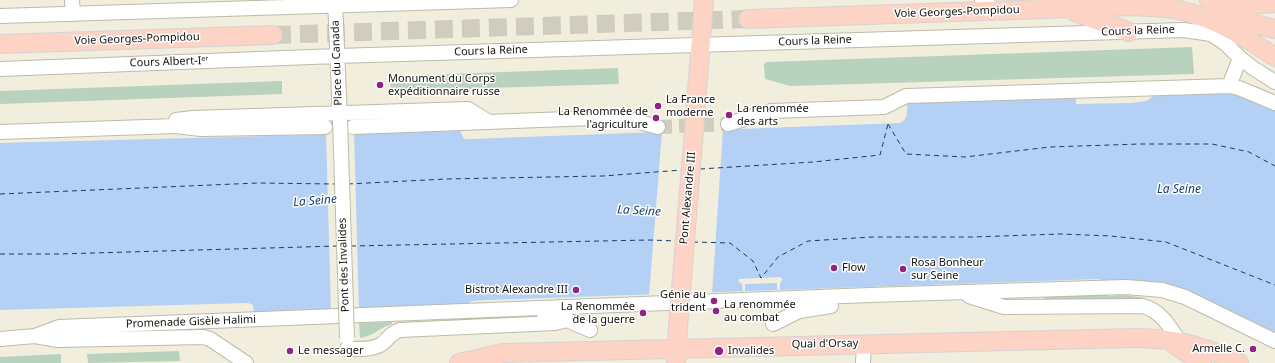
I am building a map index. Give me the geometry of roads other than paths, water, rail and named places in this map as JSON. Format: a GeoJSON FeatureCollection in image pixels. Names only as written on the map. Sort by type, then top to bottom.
{"type":"FeatureCollection","features":[{"type":"Feature","properties":{"kind":"main road","name":"Pont Alexandre III"},"geometry":{"type":"LineString","coordinates":[[676,356],[704,0]]}},
{"type":"Feature","properties":{"kind":"main road"},"geometry":{"type":"LineString","coordinates":[[1209,0],[1245,5],[1275,3]]}},
{"type":"Feature","properties":{"kind":"main road","name":"Voie Georges-Pompidou"},"geometry":{"type":"LineString","coordinates":[[748,19],[1173,5],[1233,29],[1275,57]]}},
{"type":"Feature","properties":{"kind":"main road"},"geometry":{"type":"LineString","coordinates":[[1173,5],[1218,14],[1275,29]]}},
{"type":"Feature","properties":{"kind":"main road"},"geometry":{"type":"LineString","coordinates":[[1066,8],[1129,32]]}},
{"type":"Feature","properties":{"kind":"main road","name":"Voie Georges-Pompidou"},"geometry":{"type":"LineString","coordinates":[[0,44],[273,35]]}},
{"type":"Feature","properties":{"kind":"main road","name":"Quai d'Orsay"},"geometry":{"type":"LineString","coordinates":[[459,363],[517,352],[676,356],[864,344],[948,343],[1057,338],[1148,338],[1174,341],[1212,350],[1239,363]]}},
{"type":"Feature","properties":{"kind":"main road","name":"Quai d'Orsay"},"geometry":{"type":"LineString","coordinates":[[1174,341],[1202,363]]}},
{"type":"Feature","properties":{"kind":"street"},"geometry":{"type":"LineString","coordinates":[[0,16],[73,7],[510,0]]}},
{"type":"Feature","properties":{"kind":"street"},"geometry":{"type":"LineString","coordinates":[[982,0],[997,11]]}},
{"type":"Feature","properties":{"kind":"street","name":"Place du Canada"},"geometry":{"type":"LineString","coordinates":[[335,3],[340,116]]}},
{"type":"Feature","properties":{"kind":"street","name":"Cours la Reine"},"geometry":{"type":"LineString","coordinates":[[337,56],[1184,30],[1212,34],[1226,44],[1240,58],[1275,82]]}},
{"type":"Feature","properties":{"kind":"street"},"geometry":{"type":"LineString","coordinates":[[1212,34],[1229,40],[1275,64]]}},
{"type":"Feature","properties":{"kind":"street","name":"Cours Albert-Iᵉʳ"},"geometry":{"type":"LineString","coordinates":[[0,69],[337,56]]}},
{"type":"Feature","properties":{"kind":"street"},"geometry":{"type":"LineString","coordinates":[[1229,86],[1240,58]]}},
{"type":"Feature","properties":{"kind":"street"},"geometry":{"type":"LineString","coordinates":[[728,124],[770,111],[884,107],[906,96],[1229,86],[1239,88],[1275,103]]}},
{"type":"Feature","properties":{"kind":"street"},"geometry":{"type":"LineString","coordinates":[[1076,101],[1098,100],[1099,91]]}},
{"type":"Feature","properties":{"kind":"street"},"geometry":{"type":"LineString","coordinates":[[176,126],[176,120],[193,118],[340,116],[468,110],[490,122]]}},
{"type":"Feature","properties":{"kind":"street","name":"Pont des Invalides"},"geometry":{"type":"LineString","coordinates":[[340,116],[347,350]]}},
{"type":"Feature","properties":{"kind":"street"},"geometry":{"type":"LineString","coordinates":[[353,127],[621,117],[658,127]]}},
{"type":"Feature","properties":{"kind":"street"},"geometry":{"type":"LineString","coordinates":[[0,132],[176,126],[201,129],[325,127]]}},
{"type":"Feature","properties":{"kind":"street"},"geometry":{"type":"LineString","coordinates":[[520,310],[534,308],[870,295],[1126,287],[1162,290],[1185,298],[1275,341]]}},
{"type":"Feature","properties":{"kind":"street"},"geometry":{"type":"LineString","coordinates":[[957,292],[1004,307],[1143,306],[1157,312],[1167,323],[1174,341]]}},
{"type":"Feature","properties":{"kind":"street"},"geometry":{"type":"LineString","coordinates":[[773,324],[799,311],[817,307],[837,306],[870,295]]}},
{"type":"Feature","properties":{"kind":"street"},"geometry":{"type":"LineString","coordinates":[[520,310],[535,314],[557,315],[590,330]]}},
{"type":"Feature","properties":{"kind":"street","name":"Promenade Gisèle Halimi"},"geometry":{"type":"LineString","coordinates":[[35,336],[59,327],[520,310]]}},
{"type":"Feature","properties":{"kind":"street"},"geometry":{"type":"LineString","coordinates":[[347,350],[362,349],[380,345],[393,332],[400,330],[555,324],[567,320]]}},
{"type":"Feature","properties":{"kind":"street","name":"Promenade Gisèle Halimi"},"geometry":{"type":"LineString","coordinates":[[0,339],[35,336],[58,340],[203,337],[210,339],[246,363]]}},
{"type":"Feature","properties":{"kind":"street"},"geometry":{"type":"LineString","coordinates":[[863,363],[864,344]]}},
{"type":"Feature","properties":{"kind":"water","name":"La Seine"},"geometry":{"type":"Polygon","coordinates":[[[1214,91],[1238,93],[1275,108],[1275,332],[1188,292],[1101,281],[1100,279],[487,300],[471,301],[467,307],[254,313],[253,305],[248,303],[0,310],[0,143],[460,131],[464,139],[471,139],[900,123],[906,117],[907,102],[1076,97],[1076,104],[1132,103],[1146,101],[1155,95],[1214,91]]]}},
{"type":"Feature","properties":{"kind":"tunnel"},"geometry":{"type":"LineString","coordinates":[[273,35],[748,19]]}},
{"type":"Feature","properties":{"kind":"tunnel"},"geometry":{"type":"LineString","coordinates":[[658,127],[728,124]]}},
{"type":"Feature","properties":{"kind":"place","name":"Monument du Corps expéditionnaire russe"},"geometry":{"type":"Point","coordinates":[380,85]}},
{"type":"Feature","properties":{"kind":"place","name":"La France moderne"},"geometry":{"type":"Point","coordinates":[658,106]}},
{"type":"Feature","properties":{"kind":"place","name":"La renommée des arts"},"geometry":{"type":"Point","coordinates":[729,115]}},
{"type":"Feature","properties":{"kind":"place","name":"La Renommée de l'agriculture"},"geometry":{"type":"Point","coordinates":[656,118]}},
{"type":"Feature","properties":{"kind":"place","name":"Flow"},"geometry":{"type":"Point","coordinates":[834,268]}},
{"type":"Feature","properties":{"kind":"place","name":"Rosa Bonheur sur Seine"},"geometry":{"type":"Point","coordinates":[903,269]}},
{"type":"Feature","properties":{"kind":"place","name":"Bistrot Alexandre III"},"geometry":{"type":"Point","coordinates":[576,290]}},
{"type":"Feature","properties":{"kind":"place","name":"Génie au trident"},"geometry":{"type":"Point","coordinates":[714,301]}},
{"type":"Feature","properties":{"kind":"place","name":"La renommée au combat"},"geometry":{"type":"Point","coordinates":[716,311]}},
{"type":"Feature","properties":{"kind":"place","name":"La Renommée de la guerre"},"geometry":{"type":"Point","coordinates":[643,313]}},
{"type":"Feature","properties":{"kind":"place","name":"Armelle C."},"geometry":{"type":"Point","coordinates":[1253,349]}},
{"type":"Feature","properties":{"kind":"place","name":"Le messager"},"geometry":{"type":"Point","coordinates":[290,351]}},
{"type":"Feature","properties":{"kind":"place","name":"Invalides"},"geometry":{"type":"Point","coordinates":[719,351]}}]}
